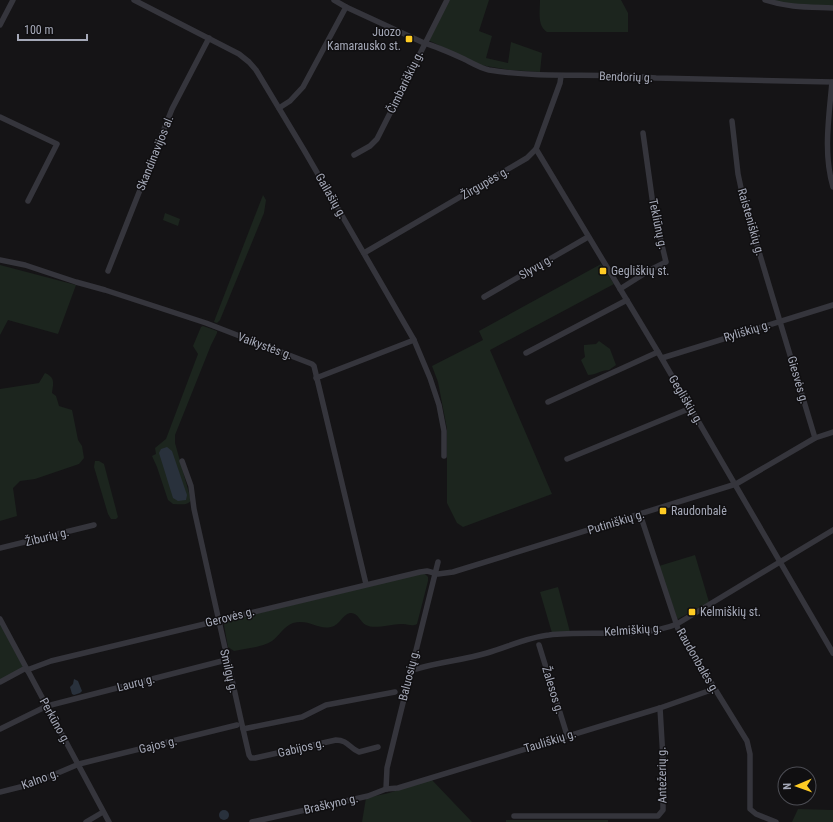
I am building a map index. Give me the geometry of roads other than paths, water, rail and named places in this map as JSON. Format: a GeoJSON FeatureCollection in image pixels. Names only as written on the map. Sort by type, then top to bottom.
{"type":"FeatureCollection","features":[{"type":"Feature","properties":{"kind":"street"},"geometry":{"type":"LineString","coordinates":[[0,24],[13,0]]}},
{"type":"Feature","properties":{"kind":"street","name":"Gailašių g."},"geometry":{"type":"LineString","coordinates":[[134,0],[239,54],[256,70],[414,340],[440,405],[444,431],[444,456]]}},
{"type":"Feature","properties":{"kind":"street","name":"Bendorių g."},"geometry":{"type":"LineString","coordinates":[[334,0],[424,44],[434,46],[486,69],[521,74],[561,76],[640,76],[656,78],[832,82]]}},
{"type":"Feature","properties":{"kind":"street","name":"Čimbariškių g."},"geometry":{"type":"LineString","coordinates":[[354,155],[370,146],[377,139],[447,0]]}},
{"type":"Feature","properties":{"kind":"street"},"geometry":{"type":"LineString","coordinates":[[765,0],[792,7],[833,8]]}},
{"type":"Feature","properties":{"kind":"street"},"geometry":{"type":"LineString","coordinates":[[279,108],[290,101],[304,87],[346,7]]}},
{"type":"Feature","properties":{"kind":"street","name":"Skandinavijos al."},"geometry":{"type":"LineString","coordinates":[[108,271],[172,109],[208,38]]}},
{"type":"Feature","properties":{"kind":"street","name":"Žirgupės g."},"geometry":{"type":"LineString","coordinates":[[364,253],[514,167],[527,158],[536,149],[560,83],[561,76]]}},
{"type":"Feature","properties":{"kind":"street"},"geometry":{"type":"LineString","coordinates":[[832,82],[828,151],[829,174],[833,187]]}},
{"type":"Feature","properties":{"kind":"street"},"geometry":{"type":"LineString","coordinates":[[0,116],[57,144],[28,201]]}},
{"type":"Feature","properties":{"kind":"street","name":"Raisteniškių g."},"geometry":{"type":"LineString","coordinates":[[732,121],[738,174],[744,202],[780,321]]}},
{"type":"Feature","properties":{"kind":"street","name":"Tekliūnų g."},"geometry":{"type":"LineString","coordinates":[[620,288],[666,262],[654,212],[643,133]]}},
{"type":"Feature","properties":{"kind":"street","name":"Gegliškių g."},"geometry":{"type":"LineString","coordinates":[[536,149],[662,358],[833,653]]}},
{"type":"Feature","properties":{"kind":"street","name":"Slyvų g."},"geometry":{"type":"LineString","coordinates":[[484,297],[588,237]]}},
{"type":"Feature","properties":{"kind":"street","name":"Vaikystės g."},"geometry":{"type":"LineString","coordinates":[[0,260],[25,265],[105,290],[241,336],[308,362],[314,366],[366,584]]}},
{"type":"Feature","properties":{"kind":"street"},"geometry":{"type":"LineString","coordinates":[[526,353],[627,300]]}},
{"type":"Feature","properties":{"kind":"street","name":"Ryliškių g."},"geometry":{"type":"LineString","coordinates":[[662,358],[833,306]]}},
{"type":"Feature","properties":{"kind":"street","name":"Giesvės g."},"geometry":{"type":"LineString","coordinates":[[780,321],[815,438]]}},
{"type":"Feature","properties":{"kind":"street"},"geometry":{"type":"LineString","coordinates":[[316,378],[414,340]]}},
{"type":"Feature","properties":{"kind":"street"},"geometry":{"type":"LineString","coordinates":[[548,402],[658,352]]}},
{"type":"Feature","properties":{"kind":"street"},"geometry":{"type":"LineString","coordinates":[[567,459],[691,408]]}},
{"type":"Feature","properties":{"kind":"street","name":"Putiniškių g."},"geometry":{"type":"LineString","coordinates":[[435,574],[453,572],[736,484],[815,438],[833,432]]}},
{"type":"Feature","properties":{"kind":"street","name":"Smilgų g."},"geometry":{"type":"LineString","coordinates":[[182,461],[191,486],[194,508],[226,660],[243,729]]}},
{"type":"Feature","properties":{"kind":"street","name":"Raudonbalės g."},"geometry":{"type":"LineString","coordinates":[[640,514],[680,632],[749,748],[750,809],[756,814],[776,822]]}},
{"type":"Feature","properties":{"kind":"street","name":"Žiburių g."},"geometry":{"type":"LineString","coordinates":[[0,548],[94,525]]}},
{"type":"Feature","properties":{"kind":"street","name":"Kelmiškių g."},"geometry":{"type":"LineString","coordinates":[[411,668],[416,669],[447,661],[486,654],[547,635],[655,630],[666,628],[677,624],[833,530]]}},
{"type":"Feature","properties":{"kind":"street","name":"Baluosių g."},"geometry":{"type":"LineString","coordinates":[[386,789],[388,768],[411,668],[438,562]]}},
{"type":"Feature","properties":{"kind":"street","name":"Gerovės g."},"geometry":{"type":"LineString","coordinates":[[0,682],[27,669],[51,661],[366,584],[420,572],[435,574]]}},
{"type":"Feature","properties":{"kind":"street","name":"Perkūno g."},"geometry":{"type":"LineString","coordinates":[[0,619],[109,822]]}},
{"type":"Feature","properties":{"kind":"street","name":"Žalesos g."},"geometry":{"type":"LineString","coordinates":[[539,645],[567,735]]}},
{"type":"Feature","properties":{"kind":"street","name":"Laurų g."},"geometry":{"type":"LineString","coordinates":[[0,729],[46,706],[226,660]]}},
{"type":"Feature","properties":{"kind":"street","name":"Tauliškių g."},"geometry":{"type":"LineString","coordinates":[[386,789],[398,788],[567,735],[660,708],[714,689]]}},
{"type":"Feature","properties":{"kind":"street"},"geometry":{"type":"LineString","coordinates":[[243,729],[302,717],[326,706],[395,692]]}},
{"type":"Feature","properties":{"kind":"street","name":"Antežerių g."},"geometry":{"type":"LineString","coordinates":[[514,816],[656,816],[660,814],[663,810],[663,759],[660,708]]}},
{"type":"Feature","properties":{"kind":"street","name":"Gajos g."},"geometry":{"type":"LineString","coordinates":[[78,764],[237,725]]}},
{"type":"Feature","properties":{"kind":"street","name":"Gabijos g."},"geometry":{"type":"LineString","coordinates":[[243,729],[251,758],[336,740],[348,743],[359,752],[378,747]]}},
{"type":"Feature","properties":{"kind":"street","name":"Kalno g."},"geometry":{"type":"LineString","coordinates":[[0,792],[32,784],[78,764]]}},
{"type":"Feature","properties":{"kind":"street","name":"Braškyno g."},"geometry":{"type":"LineString","coordinates":[[252,822],[368,796],[386,789]]}},
{"type":"Feature","properties":{"kind":"street"},"geometry":{"type":"LineString","coordinates":[[86,822],[103,812]]}},
{"type":"Feature","properties":{"kind":"street"},"geometry":{"type":"LineString","coordinates":[[660,814],[663,822]]}},
{"type":"Feature","properties":{"kind":"water"},"geometry":{"type":"Polygon","coordinates":[[[167,447],[172,451],[187,495],[186,500],[178,501],[173,498],[159,453],[161,449],[167,447]]]}},
{"type":"Feature","properties":{"kind":"water"},"geometry":{"type":"Polygon","coordinates":[[[74,679],[78,681],[82,691],[74,695],[72,694],[70,687],[73,684],[74,679]]]}},
{"type":"Feature","properties":{"kind":"water"},"geometry":{"type":"Polygon","coordinates":[[[222,810],[226,810],[228,811],[228,819],[222,820],[219,817],[219,813],[222,810]]]}},
{"type":"Feature","properties":{"kind":"place","name":"Juozo Kamarausko st."},"geometry":{"type":"Point","coordinates":[409,39]}},
{"type":"Feature","properties":{"kind":"place","name":"Gegliškių st."},"geometry":{"type":"Point","coordinates":[603,271]}},
{"type":"Feature","properties":{"kind":"place","name":"Raudonbalė"},"geometry":{"type":"Point","coordinates":[663,511]}},
{"type":"Feature","properties":{"kind":"place","name":"Kelmiškių st."},"geometry":{"type":"Point","coordinates":[692,612]}}]}
